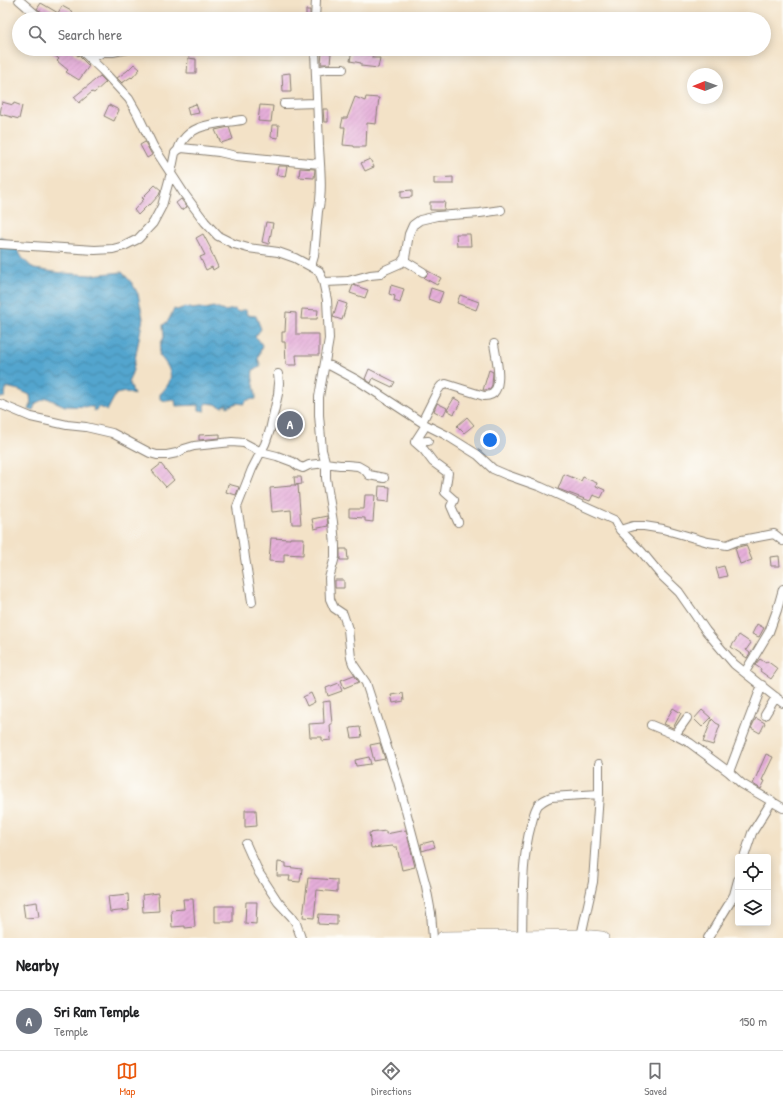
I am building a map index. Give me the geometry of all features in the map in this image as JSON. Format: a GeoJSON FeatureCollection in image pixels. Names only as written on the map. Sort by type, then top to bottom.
{"type":"FeatureCollection","features":[{"type":"Feature","properties":{"kind":"main road"},"geometry":{"type":"LineString","coordinates":[[443,938],[580,936],[602,938]]}},
{"type":"Feature","properties":{"kind":"street"},"geometry":{"type":"LineString","coordinates":[[18,0],[33,12]]}},
{"type":"Feature","properties":{"kind":"street"},"geometry":{"type":"LineString","coordinates":[[315,12],[316,0]]}},
{"type":"Feature","properties":{"kind":"street"},"geometry":{"type":"LineString","coordinates":[[88,56],[129,99],[153,146],[205,222],[218,236],[234,244],[248,248],[278,252],[295,258],[319,271],[323,281],[327,300],[329,340],[319,397],[319,409],[322,450],[325,463],[335,545],[335,557],[329,578],[330,600],[334,608],[343,614],[348,629],[351,658],[353,664],[366,683],[398,781],[426,886],[431,913],[433,938]]}},
{"type":"Feature","properties":{"kind":"street"},"geometry":{"type":"LineString","coordinates":[[91,59],[96,56]]}},
{"type":"Feature","properties":{"kind":"street"},"geometry":{"type":"LineString","coordinates":[[311,266],[314,256],[319,207],[320,177],[316,56]]}},
{"type":"Feature","properties":{"kind":"street"},"geometry":{"type":"LineString","coordinates":[[316,71],[327,69],[344,69]]}},
{"type":"Feature","properties":{"kind":"street"},"geometry":{"type":"LineString","coordinates":[[284,104],[317,103]]}},
{"type":"Feature","properties":{"kind":"street"},"geometry":{"type":"LineString","coordinates":[[0,244],[95,250],[113,249],[124,246],[138,239],[153,223],[162,206],[174,157],[184,138],[191,132],[206,125],[242,120]]}},
{"type":"Feature","properties":{"kind":"street"},"geometry":{"type":"LineString","coordinates":[[178,150],[182,148],[193,149],[236,156],[320,164]]}},
{"type":"Feature","properties":{"kind":"street"},"geometry":{"type":"LineString","coordinates":[[323,281],[348,281],[380,274],[400,263],[405,258],[412,225],[420,220],[437,216],[484,213],[500,210]]}},
{"type":"Feature","properties":{"kind":"street"},"geometry":{"type":"LineString","coordinates":[[403,260],[423,272]]}},
{"type":"Feature","properties":{"kind":"street"},"geometry":{"type":"LineString","coordinates":[[415,442],[438,390],[442,386],[446,384],[484,396],[490,396],[495,392],[498,382],[498,372],[494,344]]}},
{"type":"Feature","properties":{"kind":"street"},"geometry":{"type":"LineString","coordinates":[[325,364],[357,380],[424,423],[446,435],[478,455],[493,469],[541,487],[614,520],[620,530],[642,551],[660,574],[679,592],[706,631],[734,664],[780,700],[765,715]]}},
{"type":"Feature","properties":{"kind":"street"},"geometry":{"type":"LineString","coordinates":[[252,602],[244,542],[237,507],[252,469],[265,444],[273,418],[278,394],[278,374]]}},
{"type":"Feature","properties":{"kind":"street"},"geometry":{"type":"LineString","coordinates":[[0,404],[31,417],[112,433],[150,453],[157,455],[177,453],[194,446],[232,442],[244,443],[261,452],[293,462],[303,468],[325,463],[358,466],[365,470],[369,475],[384,478]]}},
{"type":"Feature","properties":{"kind":"street"},"geometry":{"type":"LineString","coordinates":[[415,442],[428,441]]}},
{"type":"Feature","properties":{"kind":"street"},"geometry":{"type":"LineString","coordinates":[[415,442],[424,450],[433,462],[448,473],[445,492],[454,500],[451,506],[458,522]]}},
{"type":"Feature","properties":{"kind":"street"},"geometry":{"type":"LineString","coordinates":[[424,450],[434,450]]}},
{"type":"Feature","properties":{"kind":"street"},"geometry":{"type":"LineString","coordinates":[[620,530],[633,526],[644,526],[663,529],[708,542],[727,545],[737,541],[774,534],[783,541]]}},
{"type":"Feature","properties":{"kind":"street"},"geometry":{"type":"LineString","coordinates":[[745,672],[769,632],[783,592]]}},
{"type":"Feature","properties":{"kind":"street"},"geometry":{"type":"LineString","coordinates":[[729,772],[762,685]]}},
{"type":"Feature","properties":{"kind":"street"},"geometry":{"type":"LineString","coordinates":[[675,735],[687,718]]}},
{"type":"Feature","properties":{"kind":"street"},"geometry":{"type":"LineString","coordinates":[[651,725],[690,743],[729,772],[742,784],[783,808]]}},
{"type":"Feature","properties":{"kind":"street"},"geometry":{"type":"LineString","coordinates":[[580,936],[593,882],[599,794],[599,764]]}},
{"type":"Feature","properties":{"kind":"street"},"geometry":{"type":"LineString","coordinates":[[522,937],[524,858],[529,830],[539,804],[551,797],[599,794]]}},
{"type":"Feature","properties":{"kind":"street"},"geometry":{"type":"LineString","coordinates":[[745,854],[752,833],[772,801]]}},
{"type":"Feature","properties":{"kind":"street"},"geometry":{"type":"LineString","coordinates":[[246,844],[259,873],[278,902],[296,923],[301,938]]}},
{"type":"Feature","properties":{"kind":"street"},"geometry":{"type":"LineString","coordinates":[[708,938],[730,904],[735,890]]}},
{"type":"Feature","properties":{"kind":"water"},"geometry":{"type":"Polygon","coordinates":[[[0,236],[17,249],[23,259],[34,269],[91,275],[122,272],[132,283],[138,294],[143,318],[133,370],[129,381],[134,395],[126,392],[116,394],[107,411],[100,407],[94,411],[93,407],[65,406],[47,398],[36,403],[33,410],[29,410],[31,404],[30,395],[19,390],[6,387],[5,397],[0,398],[0,236]]]}},
{"type":"Feature","properties":{"kind":"water"},"geometry":{"type":"Polygon","coordinates":[[[185,307],[193,309],[206,309],[213,307],[224,311],[235,309],[238,312],[246,310],[247,315],[256,316],[261,329],[255,337],[262,345],[258,359],[260,367],[253,370],[256,399],[247,400],[244,404],[237,403],[227,407],[227,404],[222,407],[215,404],[206,403],[204,406],[205,411],[199,410],[199,405],[176,406],[175,400],[166,401],[160,399],[160,394],[165,389],[170,379],[167,365],[159,355],[161,343],[164,337],[163,325],[168,321],[174,309],[177,310],[185,307]]]}},
{"type":"Feature","properties":{"kind":"building"},"geometry":{"type":"Polygon","coordinates":[[[41,3],[56,12],[42,12],[37,9],[41,3]]]}},
{"type":"Feature","properties":{"kind":"building"},"geometry":{"type":"Polygon","coordinates":[[[62,6],[73,12],[59,12],[62,6]]]}},
{"type":"Feature","properties":{"kind":"building"},"geometry":{"type":"Polygon","coordinates":[[[56,56],[79,56],[89,66],[79,80],[66,72],[68,70],[57,61],[59,59],[56,56]]]}},
{"type":"Feature","properties":{"kind":"building"},"geometry":{"type":"Polygon","coordinates":[[[322,56],[331,56],[330,64],[321,64],[322,56]]]}},
{"type":"Feature","properties":{"kind":"building"},"geometry":{"type":"Polygon","coordinates":[[[351,56],[372,56],[372,58],[380,58],[378,68],[361,66],[361,63],[350,61],[351,56]]]}},
{"type":"Feature","properties":{"kind":"building"},"geometry":{"type":"Polygon","coordinates":[[[188,58],[196,59],[196,73],[187,73],[188,58]]]}},
{"type":"Feature","properties":{"kind":"building"},"geometry":{"type":"Polygon","coordinates":[[[134,64],[140,69],[132,78],[131,77],[122,83],[117,78],[134,64]]]}},
{"type":"Feature","properties":{"kind":"building"},"geometry":{"type":"Polygon","coordinates":[[[290,73],[291,92],[283,92],[282,74],[290,73]]]}},
{"type":"Feature","properties":{"kind":"building"},"geometry":{"type":"Polygon","coordinates":[[[100,76],[106,82],[94,93],[92,92],[79,103],[74,97],[100,76]]]}},
{"type":"Feature","properties":{"kind":"building"},"geometry":{"type":"Polygon","coordinates":[[[355,97],[365,101],[366,97],[379,98],[376,124],[367,123],[366,147],[343,145],[345,127],[341,127],[343,118],[347,118],[355,97]]]}},
{"type":"Feature","properties":{"kind":"building"},"geometry":{"type":"Polygon","coordinates":[[[2,102],[13,105],[14,103],[22,106],[19,119],[0,114],[2,102]]]}},
{"type":"Feature","properties":{"kind":"building"},"geometry":{"type":"Polygon","coordinates":[[[196,104],[199,113],[189,115],[187,107],[196,104]]]}},
{"type":"Feature","properties":{"kind":"building"},"geometry":{"type":"Polygon","coordinates":[[[109,105],[119,110],[114,121],[104,116],[109,105]]]}},
{"type":"Feature","properties":{"kind":"building"},"geometry":{"type":"Polygon","coordinates":[[[260,105],[273,106],[271,122],[258,121],[260,105]]]}},
{"type":"Feature","properties":{"kind":"building"},"geometry":{"type":"Polygon","coordinates":[[[323,109],[328,109],[328,122],[324,122],[323,109]]]}},
{"type":"Feature","properties":{"kind":"building"},"geometry":{"type":"Polygon","coordinates":[[[272,125],[279,125],[278,138],[271,137],[272,125]]]}},
{"type":"Feature","properties":{"kind":"building"},"geometry":{"type":"Polygon","coordinates":[[[229,127],[233,139],[221,143],[215,130],[229,127]]]}},
{"type":"Feature","properties":{"kind":"building"},"geometry":{"type":"Polygon","coordinates":[[[145,142],[152,155],[147,158],[140,145],[145,142]]]}},
{"type":"Feature","properties":{"kind":"building"},"geometry":{"type":"Polygon","coordinates":[[[370,159],[374,167],[365,171],[361,163],[370,159]]]}},
{"type":"Feature","properties":{"kind":"building"},"geometry":{"type":"Polygon","coordinates":[[[278,166],[287,166],[285,177],[276,175],[278,166]]]}},
{"type":"Feature","properties":{"kind":"building"},"geometry":{"type":"Polygon","coordinates":[[[300,168],[315,169],[314,178],[299,177],[300,168]]]}},
{"type":"Feature","properties":{"kind":"building"},"geometry":{"type":"Polygon","coordinates":[[[453,177],[453,184],[434,184],[434,178],[453,177]]]}},
{"type":"Feature","properties":{"kind":"building"},"geometry":{"type":"Polygon","coordinates":[[[155,185],[161,190],[159,195],[138,215],[134,210],[144,199],[142,198],[155,185]]]}},
{"type":"Feature","properties":{"kind":"building"},"geometry":{"type":"Polygon","coordinates":[[[412,190],[412,197],[401,198],[401,191],[412,190]]]}},
{"type":"Feature","properties":{"kind":"building"},"geometry":{"type":"Polygon","coordinates":[[[181,199],[187,207],[181,210],[176,203],[181,199]]]}},
{"type":"Feature","properties":{"kind":"building"},"geometry":{"type":"Polygon","coordinates":[[[430,202],[445,202],[444,210],[430,210],[430,202]]]}},
{"type":"Feature","properties":{"kind":"building"},"geometry":{"type":"Polygon","coordinates":[[[266,222],[273,223],[269,244],[262,242],[266,222]]]}},
{"type":"Feature","properties":{"kind":"building"},"geometry":{"type":"Polygon","coordinates":[[[203,234],[218,267],[213,270],[212,267],[206,270],[200,257],[205,255],[196,238],[203,234]]]}},
{"type":"Feature","properties":{"kind":"building"},"geometry":{"type":"Polygon","coordinates":[[[456,234],[470,234],[471,246],[457,246],[456,234]]]}},
{"type":"Feature","properties":{"kind":"building"},"geometry":{"type":"Polygon","coordinates":[[[428,271],[441,278],[437,285],[424,278],[428,271]]]}},
{"type":"Feature","properties":{"kind":"building"},"geometry":{"type":"Polygon","coordinates":[[[353,285],[368,290],[365,298],[350,293],[353,285]]]}},
{"type":"Feature","properties":{"kind":"building"},"geometry":{"type":"Polygon","coordinates":[[[391,285],[404,289],[400,303],[394,301],[395,296],[389,294],[391,285]]]}},
{"type":"Feature","properties":{"kind":"building"},"geometry":{"type":"Polygon","coordinates":[[[431,288],[443,292],[439,303],[428,299],[431,288]]]}},
{"type":"Feature","properties":{"kind":"building"},"geometry":{"type":"Polygon","coordinates":[[[460,295],[479,302],[476,310],[457,303],[460,295]]]}},
{"type":"Feature","properties":{"kind":"building"},"geometry":{"type":"Polygon","coordinates":[[[338,301],[347,304],[342,320],[333,317],[338,301]]]}},
{"type":"Feature","properties":{"kind":"building"},"geometry":{"type":"Polygon","coordinates":[[[302,309],[318,310],[317,319],[301,319],[302,309]]]}},
{"type":"Feature","properties":{"kind":"building"},"geometry":{"type":"Polygon","coordinates":[[[286,312],[296,313],[296,334],[319,334],[319,355],[296,355],[297,365],[286,365],[285,342],[282,342],[282,332],[285,332],[286,312]]]}},
{"type":"Feature","properties":{"kind":"building"},"geometry":{"type":"Polygon","coordinates":[[[369,369],[395,382],[392,387],[373,378],[371,383],[365,379],[369,369]]]}},
{"type":"Feature","properties":{"kind":"building"},"geometry":{"type":"Polygon","coordinates":[[[489,370],[493,372],[492,385],[490,389],[483,390],[489,370]]]}},
{"type":"Feature","properties":{"kind":"building"},"geometry":{"type":"Polygon","coordinates":[[[454,398],[461,402],[454,414],[447,410],[454,398]]]}},
{"type":"Feature","properties":{"kind":"building"},"geometry":{"type":"Polygon","coordinates":[[[437,403],[447,408],[443,416],[434,411],[437,403]]]}},
{"type":"Feature","properties":{"kind":"building"},"geometry":{"type":"Polygon","coordinates":[[[467,417],[474,425],[464,433],[457,426],[467,417]]]}},
{"type":"Feature","properties":{"kind":"building"},"geometry":{"type":"Polygon","coordinates":[[[285,420],[295,420],[294,435],[285,435],[285,420]]]}},
{"type":"Feature","properties":{"kind":"building"},"geometry":{"type":"Polygon","coordinates":[[[220,434],[220,438],[199,440],[199,435],[220,434]]]}},
{"type":"Feature","properties":{"kind":"building"},"geometry":{"type":"Polygon","coordinates":[[[161,464],[174,480],[166,487],[152,471],[161,464]]]}},
{"type":"Feature","properties":{"kind":"building"},"geometry":{"type":"Polygon","coordinates":[[[564,474],[581,481],[583,477],[597,483],[596,486],[605,490],[601,498],[593,495],[590,501],[558,489],[564,474]]]}},
{"type":"Feature","properties":{"kind":"building"},"geometry":{"type":"Polygon","coordinates":[[[294,477],[301,477],[302,484],[295,485],[294,477]]]}},
{"type":"Feature","properties":{"kind":"building"},"geometry":{"type":"Polygon","coordinates":[[[228,484],[239,487],[236,495],[226,492],[228,484]]]}},
{"type":"Feature","properties":{"kind":"building"},"geometry":{"type":"Polygon","coordinates":[[[298,485],[301,524],[292,524],[291,510],[272,512],[270,488],[298,485]]]}},
{"type":"Feature","properties":{"kind":"building"},"geometry":{"type":"Polygon","coordinates":[[[379,486],[390,487],[389,502],[378,501],[379,486]]]}},
{"type":"Feature","properties":{"kind":"building"},"geometry":{"type":"Polygon","coordinates":[[[365,495],[375,495],[373,522],[365,521],[365,518],[349,517],[349,509],[364,509],[365,495]]]}},
{"type":"Feature","properties":{"kind":"building"},"geometry":{"type":"Polygon","coordinates":[[[327,516],[328,526],[314,529],[312,519],[327,516]]]}},
{"type":"Feature","properties":{"kind":"building"},"geometry":{"type":"Polygon","coordinates":[[[271,538],[304,538],[303,555],[284,554],[284,562],[269,561],[271,538]]]}},
{"type":"Feature","properties":{"kind":"building"},"geometry":{"type":"Polygon","coordinates":[[[746,545],[752,560],[740,564],[735,548],[746,545]]]}},
{"type":"Feature","properties":{"kind":"building"},"geometry":{"type":"Polygon","coordinates":[[[340,549],[347,549],[348,560],[340,560],[340,549]]]}},
{"type":"Feature","properties":{"kind":"building"},"geometry":{"type":"Polygon","coordinates":[[[779,556],[780,566],[771,566],[770,557],[779,556]]]}},
{"type":"Feature","properties":{"kind":"building"},"geometry":{"type":"Polygon","coordinates":[[[724,566],[727,576],[719,578],[716,568],[724,566]]]}},
{"type":"Feature","properties":{"kind":"building"},"geometry":{"type":"Polygon","coordinates":[[[335,580],[344,580],[344,588],[335,588],[335,580]]]}},
{"type":"Feature","properties":{"kind":"building"},"geometry":{"type":"Polygon","coordinates":[[[757,624],[764,628],[759,637],[752,634],[757,624]]]}},
{"type":"Feature","properties":{"kind":"building"},"geometry":{"type":"Polygon","coordinates":[[[739,635],[751,643],[746,650],[750,653],[747,658],[731,647],[739,635]]]}},
{"type":"Feature","properties":{"kind":"building"},"geometry":{"type":"Polygon","coordinates":[[[760,659],[766,663],[767,661],[778,669],[771,679],[760,671],[761,669],[755,665],[760,659]]]}},
{"type":"Feature","properties":{"kind":"building"},"geometry":{"type":"Polygon","coordinates":[[[354,675],[359,682],[344,688],[341,680],[354,675]]]}},
{"type":"Feature","properties":{"kind":"building"},"geometry":{"type":"Polygon","coordinates":[[[339,683],[342,691],[328,696],[326,688],[339,683]]]}},
{"type":"Feature","properties":{"kind":"building"},"geometry":{"type":"Polygon","coordinates":[[[311,693],[315,702],[307,706],[303,697],[311,693]]]}},
{"type":"Feature","properties":{"kind":"building"},"geometry":{"type":"Polygon","coordinates":[[[403,693],[404,701],[393,703],[391,695],[403,693]]]}},
{"type":"Feature","properties":{"kind":"building"},"geometry":{"type":"Polygon","coordinates":[[[330,701],[332,724],[330,724],[331,740],[322,741],[322,737],[310,737],[309,724],[324,723],[323,702],[330,701]]]}},
{"type":"Feature","properties":{"kind":"building"},"geometry":{"type":"Polygon","coordinates":[[[673,708],[681,713],[673,728],[664,724],[673,708]]]}},
{"type":"Feature","properties":{"kind":"building"},"geometry":{"type":"Polygon","coordinates":[[[702,710],[711,718],[702,727],[694,719],[702,710]]]}},
{"type":"Feature","properties":{"kind":"building"},"geometry":{"type":"Polygon","coordinates":[[[756,718],[765,723],[760,733],[751,728],[756,718]]]}},
{"type":"Feature","properties":{"kind":"building"},"geometry":{"type":"Polygon","coordinates":[[[712,719],[720,725],[713,745],[703,742],[712,719]]]}},
{"type":"Feature","properties":{"kind":"building"},"geometry":{"type":"Polygon","coordinates":[[[360,727],[362,737],[352,738],[350,728],[360,727]]]}},
{"type":"Feature","properties":{"kind":"building"},"geometry":{"type":"Polygon","coordinates":[[[380,743],[385,759],[374,761],[370,745],[380,743]]]}},
{"type":"Feature","properties":{"kind":"building"},"geometry":{"type":"Polygon","coordinates":[[[766,754],[773,757],[762,780],[765,781],[761,789],[753,784],[766,754]]]}},
{"type":"Feature","properties":{"kind":"building"},"geometry":{"type":"Polygon","coordinates":[[[369,757],[371,764],[356,766],[355,760],[369,757]]]}},
{"type":"Feature","properties":{"kind":"building"},"geometry":{"type":"Polygon","coordinates":[[[245,810],[256,810],[257,826],[245,827],[245,810]]]}},
{"type":"Feature","properties":{"kind":"building"},"geometry":{"type":"Polygon","coordinates":[[[406,830],[415,867],[402,870],[397,847],[371,848],[369,833],[386,831],[386,834],[406,830]]]}},
{"type":"Feature","properties":{"kind":"building"},"geometry":{"type":"Polygon","coordinates":[[[433,841],[435,847],[422,851],[421,844],[433,841]]]}},
{"type":"Feature","properties":{"kind":"building"},"geometry":{"type":"Polygon","coordinates":[[[278,862],[286,863],[286,867],[302,869],[300,882],[289,881],[290,876],[277,876],[278,862]]]}},
{"type":"Feature","properties":{"kind":"building"},"geometry":{"type":"Polygon","coordinates":[[[308,878],[337,880],[337,892],[317,890],[314,918],[303,917],[308,878]]]}},
{"type":"Feature","properties":{"kind":"building"},"geometry":{"type":"Polygon","coordinates":[[[158,893],[159,911],[143,912],[142,895],[158,893]]]}},
{"type":"Feature","properties":{"kind":"building"},"geometry":{"type":"Polygon","coordinates":[[[128,894],[129,910],[110,912],[108,896],[128,894]]]}},
{"type":"Feature","properties":{"kind":"building"},"geometry":{"type":"Polygon","coordinates":[[[183,899],[193,899],[195,927],[172,927],[171,910],[184,909],[183,899]]]}},
{"type":"Feature","properties":{"kind":"building"},"geometry":{"type":"Polygon","coordinates":[[[37,902],[39,917],[25,918],[23,904],[37,902]]]}},
{"type":"Feature","properties":{"kind":"building"},"geometry":{"type":"Polygon","coordinates":[[[246,902],[257,902],[256,924],[245,923],[246,902]]]}},
{"type":"Feature","properties":{"kind":"building"},"geometry":{"type":"Polygon","coordinates":[[[215,906],[233,906],[233,922],[215,922],[215,906]]]}},
{"type":"Feature","properties":{"kind":"building"},"geometry":{"type":"Polygon","coordinates":[[[319,914],[337,915],[337,925],[318,924],[319,914]]]}},
{"type":"Feature","properties":{"kind":"place","name":"Sri Ram Temple"},"geometry":{"type":"Point","coordinates":[290,424]}}]}
